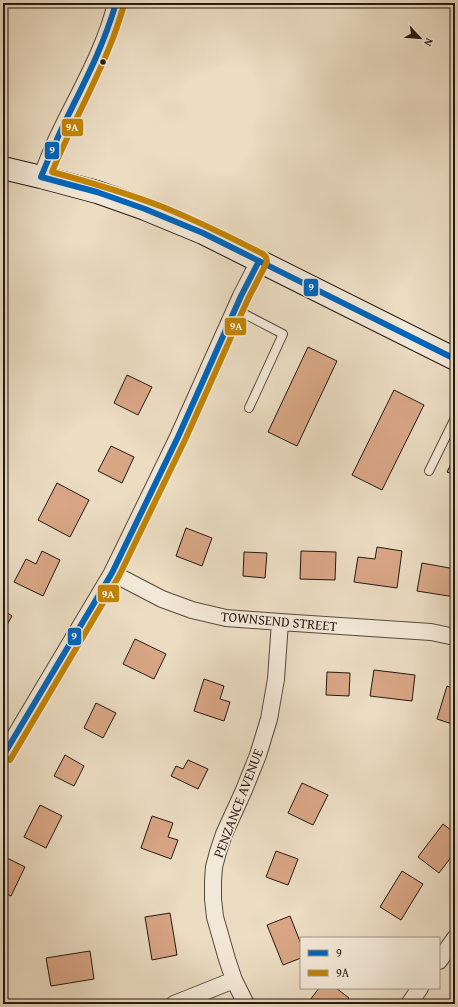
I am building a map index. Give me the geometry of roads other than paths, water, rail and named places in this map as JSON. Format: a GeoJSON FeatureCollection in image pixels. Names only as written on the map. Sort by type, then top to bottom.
{"type":"FeatureCollection","features":[{"type":"Feature","properties":{"kind":"street"},"geometry":{"type":"LineString","coordinates":[[41,177],[54,144],[90,72],[107,33],[116,3]]}},
{"type":"Feature","properties":{"kind":"street"},"geometry":{"type":"LineString","coordinates":[[3,168],[98,192],[145,209],[203,233],[455,359]]}},
{"type":"Feature","properties":{"kind":"street"},"geometry":{"type":"LineString","coordinates":[[3,756],[112,573],[178,438],[235,309],[259,261]]}},
{"type":"Feature","properties":{"kind":"street","name":"TOWNSEND STREET"},"geometry":{"type":"LineString","coordinates":[[112,573],[162,599],[192,610],[226,618],[431,632],[455,637]]}},
{"type":"Feature","properties":{"kind":"street","name":"PENZANCE AVENUE"},"geometry":{"type":"LineString","coordinates":[[246,1004],[234,980],[215,917],[213,899],[214,867],[224,834],[258,755],[269,719],[276,679],[280,622]]}},
{"type":"Feature","properties":{"kind":"street"},"geometry":{"type":"LineString","coordinates":[[440,960],[455,938]]}},
{"type":"Feature","properties":{"kind":"street"},"geometry":{"type":"LineString","coordinates":[[174,1004],[234,980]]}},
{"type":"Feature","properties":{"kind":"street"},"geometry":{"type":"LineString","coordinates":[[409,1004],[419,989]]}},
{"type":"Feature","properties":{"kind":"lane"},"geometry":{"type":"LineString","coordinates":[[235,309],[283,334],[249,408]]}},
{"type":"Feature","properties":{"kind":"lane"},"geometry":{"type":"LineString","coordinates":[[429,471],[455,418]]}}]}
